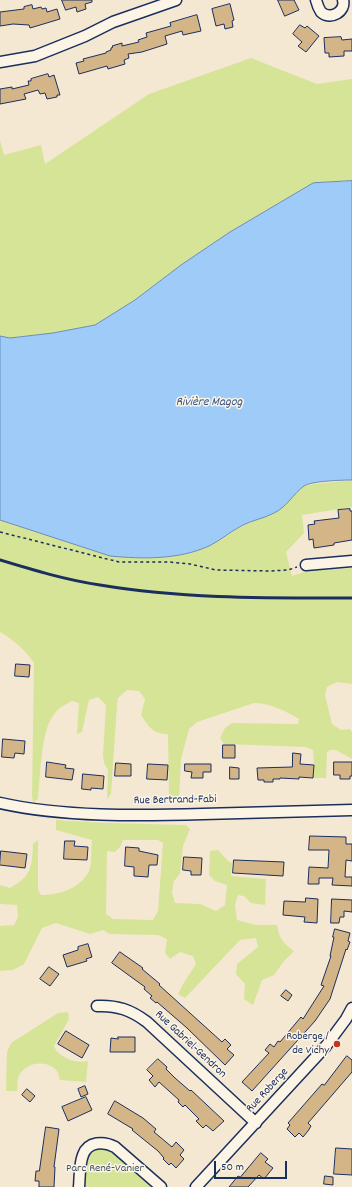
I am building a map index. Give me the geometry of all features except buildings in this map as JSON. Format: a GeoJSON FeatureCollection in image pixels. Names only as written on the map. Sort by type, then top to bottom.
{"type":"FeatureCollection","features":[{"type":"Feature","properties":{"kind":"street"},"geometry":{"type":"LineString","coordinates":[[0,62],[35,56],[85,36],[113,22],[176,0]]}},
{"type":"Feature","properties":{"kind":"street"},"geometry":{"type":"LineString","coordinates":[[316,0],[322,12],[327,15],[339,13],[343,9],[343,0]]}},
{"type":"Feature","properties":{"kind":"street"},"geometry":{"type":"LineString","coordinates":[[306,564],[352,561]]}},
{"type":"Feature","properties":{"kind":"street","name":"Rue Bertrand-Fabi"},"geometry":{"type":"LineString","coordinates":[[0,803],[57,811],[114,815],[179,815],[352,810]]}},
{"type":"Feature","properties":{"kind":"street","name":"Rue Gabriel-Gendron"},"geometry":{"type":"LineString","coordinates":[[97,1006],[117,1006],[141,1017],[256,1123]]}},
{"type":"Feature","properties":{"kind":"street","name":"Rue Roberge"},"geometry":{"type":"LineString","coordinates":[[196,1187],[349,1021],[352,1008]]}},
{"type":"Feature","properties":{"kind":"street"},"geometry":{"type":"LineString","coordinates":[[79,1187],[83,1154],[94,1144],[100,1143],[108,1143],[115,1147],[161,1187]]}},
{"type":"Feature","properties":{"kind":"path"},"geometry":{"type":"LineString","coordinates":[[0,532],[118,562],[169,562],[190,564],[216,570],[270,571],[288,570],[306,564]]}},
{"type":"Feature","properties":{"kind":"green space"},"geometry":{"type":"Polygon","coordinates":[[[251,58],[317,84],[352,79],[352,181],[313,183],[230,232],[181,265],[135,300],[95,325],[53,333],[10,338],[0,336],[0,140],[4,155],[41,145],[45,164],[149,94],[251,58]]]}},
{"type":"Feature","properties":{"kind":"green space"},"geometry":{"type":"Polygon","coordinates":[[[352,480],[352,507],[302,515],[304,533],[286,552],[292,576],[310,570],[352,568],[352,684],[337,682],[327,687],[325,695],[332,724],[341,730],[350,729],[352,732],[352,759],[336,750],[330,750],[327,752],[326,778],[313,778],[313,750],[306,747],[224,744],[220,738],[225,728],[232,723],[298,724],[299,719],[283,710],[266,704],[254,703],[197,722],[189,729],[181,759],[179,798],[169,799],[168,734],[159,733],[149,726],[141,715],[145,699],[139,691],[127,690],[118,698],[111,794],[107,799],[108,770],[104,763],[103,755],[106,705],[98,697],[89,700],[82,732],[77,734],[79,703],[72,701],[64,705],[53,716],[46,732],[40,768],[38,799],[33,802],[34,663],[19,646],[0,632],[0,520],[110,556],[144,558],[165,557],[190,553],[209,546],[242,526],[273,514],[305,485],[352,480]]]}},
{"type":"Feature","properties":{"kind":"green space"},"geometry":{"type":"Polygon","coordinates":[[[56,820],[186,825],[190,829],[183,846],[180,874],[174,881],[172,892],[175,903],[200,904],[216,911],[225,905],[227,885],[215,881],[209,875],[210,851],[218,850],[228,861],[232,863],[231,876],[266,879],[265,905],[251,903],[244,896],[238,895],[235,905],[237,920],[256,925],[277,925],[282,940],[294,951],[284,961],[274,975],[262,980],[253,1005],[244,999],[245,984],[236,974],[237,964],[258,947],[256,938],[240,940],[185,998],[178,994],[196,964],[193,956],[180,952],[170,959],[165,953],[167,939],[158,935],[110,934],[103,930],[90,934],[56,923],[42,928],[24,964],[13,970],[0,971],[0,926],[14,925],[18,917],[17,905],[0,904],[0,885],[10,888],[27,875],[31,865],[33,844],[38,840],[38,890],[41,895],[55,894],[75,887],[89,871],[92,840],[56,830],[56,820]],[[123,840],[120,847],[115,852],[107,851],[106,914],[113,919],[153,920],[158,911],[163,843],[158,840],[123,840]]]}},
{"type":"Feature","properties":{"kind":"green space"},"geometry":{"type":"Polygon","coordinates":[[[68,1012],[69,1019],[54,1046],[59,1054],[68,1059],[79,1062],[88,1061],[86,1082],[60,1080],[58,1072],[55,1069],[40,1063],[24,1069],[18,1078],[17,1091],[6,1091],[7,1052],[11,1043],[58,1013],[68,1012]]]}},
{"type":"Feature","properties":{"kind":"green space","name":"Parc René-Vanier"},"geometry":{"type":"Polygon","coordinates":[[[99,1148],[108,1148],[154,1187],[84,1187],[85,1171],[88,1160],[94,1151],[99,1148]]]}},
{"type":"Feature","properties":{"kind":"water","name":"Rivière Magog"},"geometry":{"type":"Polygon","coordinates":[[[352,181],[352,480],[327,481],[308,484],[300,489],[283,507],[274,513],[243,525],[209,546],[197,551],[172,556],[135,558],[110,556],[0,520],[0,336],[10,338],[53,333],[95,325],[135,300],[181,265],[230,232],[313,183],[352,181]]]}},
{"type":"Feature","properties":{"kind":"railway"},"geometry":{"type":"LineString","coordinates":[[0,560],[75,580],[132,590],[226,597],[352,598]]}},
{"type":"Feature","properties":{"kind":"place","name":"Roberge / de Vichy"},"geometry":{"type":"Point","coordinates":[337,1044]}}]}
